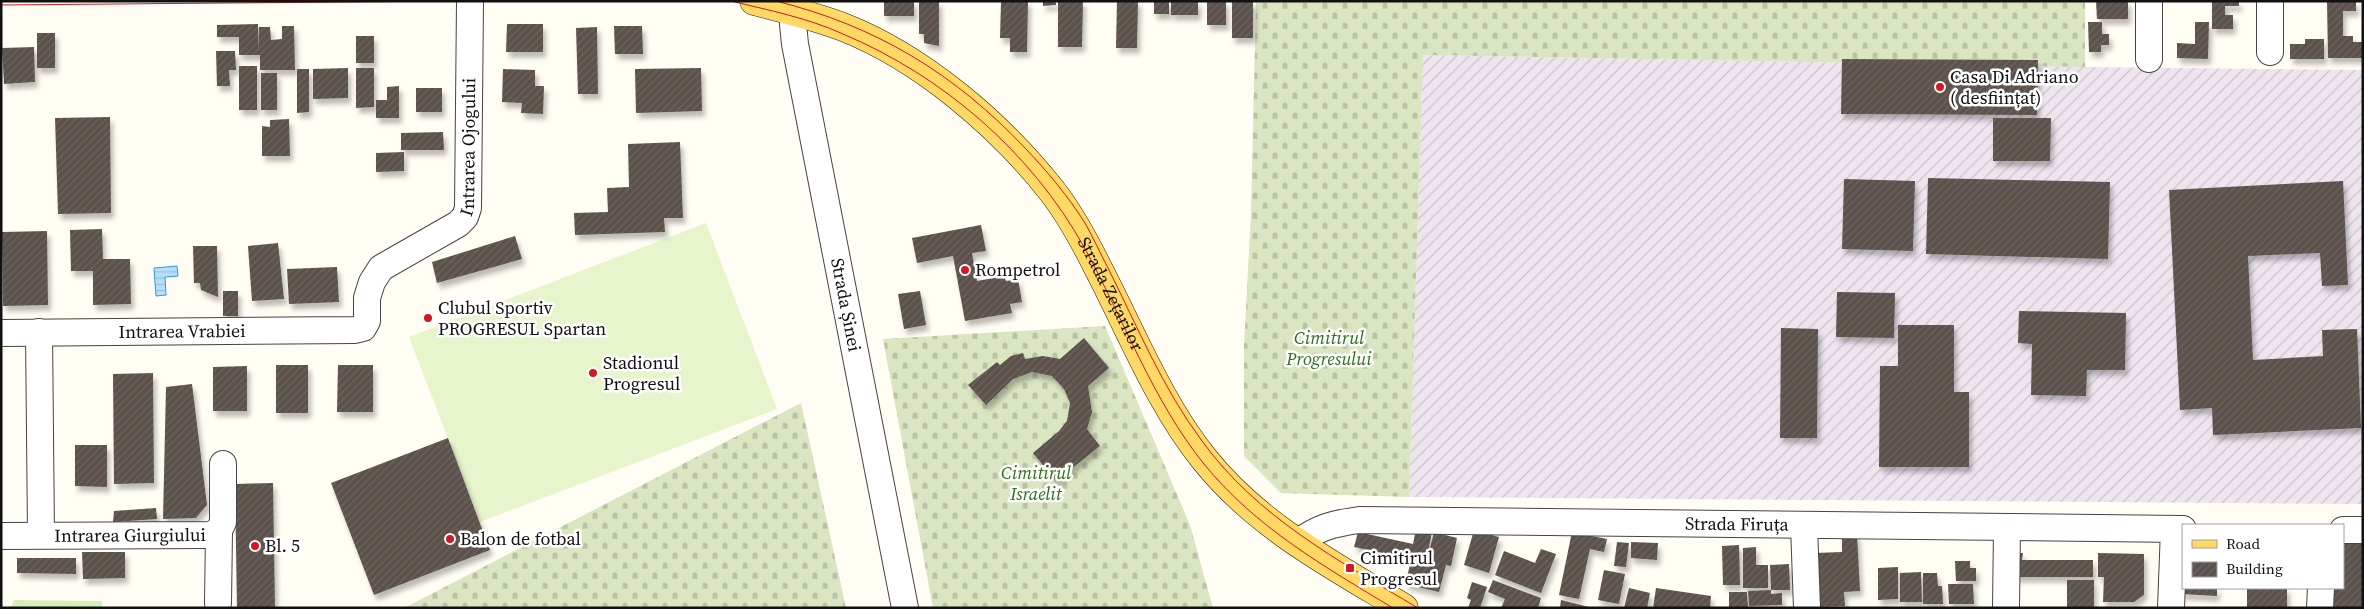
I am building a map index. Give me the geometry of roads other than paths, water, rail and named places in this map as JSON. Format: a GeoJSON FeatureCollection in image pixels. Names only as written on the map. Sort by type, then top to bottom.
{"type":"FeatureCollection","features":[{"type":"Feature","properties":{"kind":"main road","name":"Strada Zețarilor"},"geometry":{"type":"LineString","coordinates":[[754,1],[794,6],[881,46],[920,69],[952,92],[1023,158],[1052,191],[1076,226],[1169,406],[1190,441],[1237,496],[1274,527],[1404,608]]}},
{"type":"Feature","properties":{"kind":"street","name":"Intrarea Ojogului"},"geometry":{"type":"LineString","coordinates":[[363,328],[366,321],[367,298],[372,282],[381,268],[458,224],[465,217],[468,208],[470,1]]}},
{"type":"Feature","properties":{"kind":"street"},"geometry":{"type":"LineString","coordinates":[[2149,1],[2149,59]]}},
{"type":"Feature","properties":{"kind":"street"},"geometry":{"type":"LineString","coordinates":[[2270,1],[2270,52]]}},
{"type":"Feature","properties":{"kind":"street","name":"Strada Șinei"},"geometry":{"type":"LineString","coordinates":[[794,6],[795,44],[905,608]]}},
{"type":"Feature","properties":{"kind":"street","name":"Intrarea Vrabiei"},"geometry":{"type":"LineString","coordinates":[[1,333],[355,330],[363,328]]}},
{"type":"Feature","properties":{"kind":"street"},"geometry":{"type":"LineString","coordinates":[[39,332],[41,535]]}},
{"type":"Feature","properties":{"kind":"street","name":"Intrarea Giurgiului"},"geometry":{"type":"LineString","coordinates":[[1,536],[210,535],[219,531],[223,522],[223,464]]}},
{"type":"Feature","properties":{"kind":"street","name":"Strada Firuța"},"geometry":{"type":"LineString","coordinates":[[1297,543],[1316,529],[1331,524],[1359,520],[2178,529]]}},
{"type":"Feature","properties":{"kind":"street"},"geometry":{"type":"LineString","coordinates":[[1804,526],[1806,608]]}},
{"type":"Feature","properties":{"kind":"street"},"geometry":{"type":"LineString","coordinates":[[2006,608],[2007,528]]}},
{"type":"Feature","properties":{"kind":"street"},"geometry":{"type":"LineString","coordinates":[[2172,608],[2178,529]]}},
{"type":"Feature","properties":{"kind":"street"},"geometry":{"type":"LineString","coordinates":[[2344,530],[2363,530]]}},
{"type":"Feature","properties":{"kind":"street"},"geometry":{"type":"LineString","coordinates":[[218,603],[219,531]]}},
{"type":"Feature","properties":{"kind":"street"},"geometry":{"type":"LineString","coordinates":[[2320,608],[2321,589]]}},
{"type":"Feature","properties":{"kind":"water"},"geometry":{"type":"Polygon","coordinates":[[[177,266],[178,276],[165,277],[166,295],[156,296],[154,268],[177,266]]]}},
{"type":"Feature","properties":{"kind":"tram line"},"geometry":{"type":"LineString","coordinates":[[1,5],[457,1]]}},
{"type":"Feature","properties":{"kind":"tram line"},"geometry":{"type":"LineString","coordinates":[[731,1],[816,23],[880,51],[949,95],[981,121],[1011,149],[1063,212],[1084,247],[1169,413],[1204,464],[1224,487],[1268,526],[1317,561],[1393,608]]}},
{"type":"Feature","properties":{"kind":"tram line"},"geometry":{"type":"LineString","coordinates":[[776,1],[812,11],[880,39],[941,75],[998,121],[1025,148],[1072,203],[1085,223],[1151,357],[1175,400],[1202,441],[1224,468],[1248,493],[1301,535],[1329,555],[1418,608]]}},
{"type":"Feature","properties":{"kind":"place","name":"Casa Di Adriano ( desființat)"},"geometry":{"type":"Point","coordinates":[1940,87]}},
{"type":"Feature","properties":{"kind":"place","name":"Rompetrol"},"geometry":{"type":"Point","coordinates":[965,270]}},
{"type":"Feature","properties":{"kind":"place","name":"Clubul Sportiv PROGRESUL Spartan"},"geometry":{"type":"Point","coordinates":[428,318]}},
{"type":"Feature","properties":{"kind":"place","name":"Stadionul Progresul"},"geometry":{"type":"Point","coordinates":[593,373]}},
{"type":"Feature","properties":{"kind":"place","name":"Balon de fotbal"},"geometry":{"type":"Point","coordinates":[450,539]}},
{"type":"Feature","properties":{"kind":"place","name":"Bl. 5"},"geometry":{"type":"Point","coordinates":[255,546]}},
{"type":"Feature","properties":{"kind":"place","name":"Cimitirul Progresul"},"geometry":{"type":"Point","coordinates":[1350,568]}},
{"type":"Feature","properties":{"kind":"park label","name":"Cimitirul Progresului"},"geometry":{"type":"Point","coordinates":[1329,348]}},
{"type":"Feature","properties":{"kind":"park label","name":"Cimitirul Israelit"},"geometry":{"type":"Point","coordinates":[1036,483]}}]}
